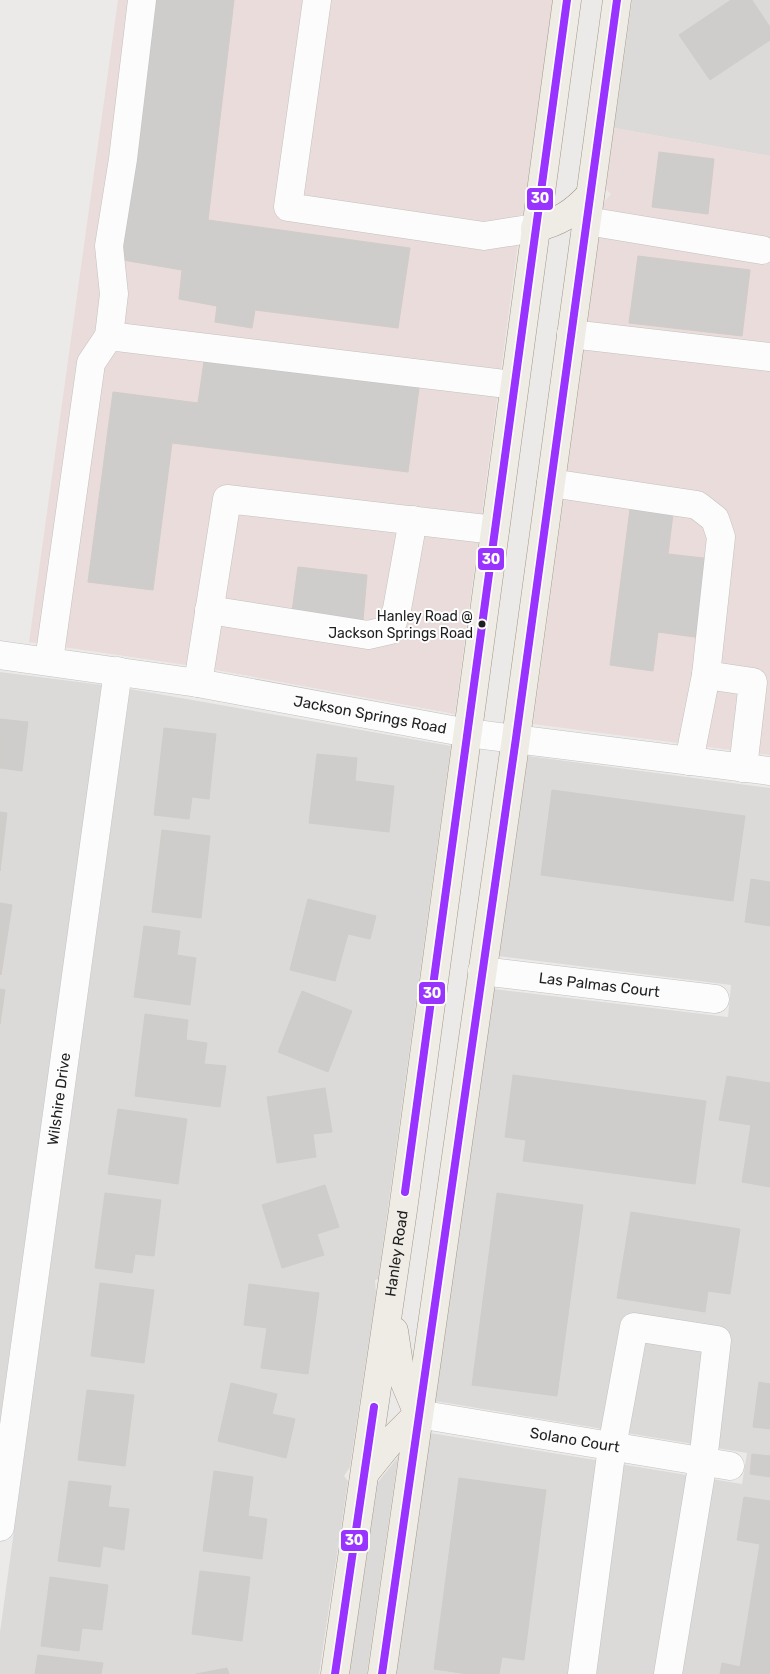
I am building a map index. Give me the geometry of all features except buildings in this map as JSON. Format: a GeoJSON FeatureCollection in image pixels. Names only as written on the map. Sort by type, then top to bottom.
{"type":"FeatureCollection","features":[{"type":"Feature","properties":{"kind":"main road","name":"Hanley Road"},"geometry":{"type":"LineString","coordinates":[[335,1674],[390,1293],[468,732],[535,228],[568,0]]}},
{"type":"Feature","properties":{"kind":"main road"},"geometry":{"type":"LineString","coordinates":[[382,1674],[516,738],[617,0]]}},
{"type":"Feature","properties":{"kind":"main road"},"geometry":{"type":"LineString","coordinates":[[535,228],[554,223],[589,208]]}},
{"type":"Feature","properties":{"kind":"main road"},"geometry":{"type":"LineString","coordinates":[[390,1293],[396,1352],[400,1371],[418,1414]]}},
{"type":"Feature","properties":{"kind":"main road"},"geometry":{"type":"LineString","coordinates":[[364,1474],[390,1442],[418,1414]]}},
{"type":"Feature","properties":{"kind":"street"},"geometry":{"type":"LineString","coordinates":[[49,661],[91,363],[109,336],[114,294],[109,246],[123,159],[142,0]]}},
{"type":"Feature","properties":{"kind":"street"},"geometry":{"type":"LineString","coordinates":[[317,0],[288,207],[484,236],[535,228]]}},
{"type":"Feature","properties":{"kind":"street"},"geometry":{"type":"LineString","coordinates":[[589,208],[762,250]]}},
{"type":"Feature","properties":{"kind":"street"},"geometry":{"type":"LineString","coordinates":[[571,334],[770,357]]}},
{"type":"Feature","properties":{"kind":"street"},"geometry":{"type":"LineString","coordinates":[[109,336],[514,385]]}},
{"type":"Feature","properties":{"kind":"street"},"geometry":{"type":"LineString","coordinates":[[551,483],[697,505],[715,519],[722,537],[706,675],[689,761]]}},
{"type":"Feature","properties":{"kind":"street"},"geometry":{"type":"LineString","coordinates":[[198,683],[227,499],[495,530]]}},
{"type":"Feature","properties":{"kind":"street"},"geometry":{"type":"LineString","coordinates":[[209,610],[368,635],[390,630],[397,609],[413,520]]}},
{"type":"Feature","properties":{"kind":"street","name":"Jackson Springs Road"},"geometry":{"type":"LineString","coordinates":[[0,656],[49,661],[198,683],[468,732],[770,771]]}},
{"type":"Feature","properties":{"kind":"street","name":"Wilshire Drive"},"geometry":{"type":"LineString","coordinates":[[0,1527],[118,671]]}},
{"type":"Feature","properties":{"kind":"street"},"geometry":{"type":"LineString","coordinates":[[706,675],[762,683],[743,768]]}},
{"type":"Feature","properties":{"kind":"street","name":"Las Palmas Court"},"geometry":{"type":"LineString","coordinates":[[482,971],[715,999]]}},
{"type":"Feature","properties":{"kind":"street"},"geometry":{"type":"LineString","coordinates":[[582,1674],[612,1446],[634,1327],[717,1340],[703,1461],[668,1674]]}},
{"type":"Feature","properties":{"kind":"street","name":"Solano Court"},"geometry":{"type":"LineString","coordinates":[[418,1414],[730,1466]]}},
{"type":"Feature","properties":{"kind":"shaded area"},"geometry":{"type":"Polygon","coordinates":[[[118,0],[553,0],[523,214],[518,216],[520,228],[455,714],[200,667],[29,642],[118,0]]]}},
{"type":"Feature","properties":{"kind":"shaded area"},"geometry":{"type":"Polygon","coordinates":[[[632,0],[770,0],[770,156],[614,128],[632,0]]]}},
{"type":"Feature","properties":{"kind":"shaded area"},"geometry":{"type":"Polygon","coordinates":[[[614,128],[770,156],[770,755],[533,724],[604,202],[611,194],[606,189],[614,128]]]}},
{"type":"Feature","properties":{"kind":"shaded area"},"geometry":{"type":"Polygon","coordinates":[[[0,672],[102,685],[0,1421],[0,672]]]}},
{"type":"Feature","properties":{"kind":"shaded area"},"geometry":{"type":"Polygon","coordinates":[[[130,689],[451,746],[378,1279],[375,1280],[376,1293],[350,1467],[344,1476],[348,1481],[319,1674],[0,1674],[0,1632],[130,689]]]}},
{"type":"Feature","properties":{"kind":"shaded area"},"geometry":{"type":"Polygon","coordinates":[[[528,756],[770,788],[770,1674],[396,1674],[430,1433],[742,1484],[747,1453],[435,1401],[494,989],[728,1017],[731,985],[499,956],[528,756]]]}},
{"type":"Feature","properties":{"kind":"shaded area"},"geometry":{"type":"Polygon","coordinates":[[[398,1457],[367,1674],[349,1674],[378,1482],[398,1457]]]}},
{"type":"Feature","properties":{"kind":"transit line","name":"30"},"geometry":{"type":"LineString","coordinates":[[405,1192],[567,0]]}},
{"type":"Feature","properties":{"kind":"transit line","name":"30"},"geometry":{"type":"LineString","coordinates":[[382,1674],[516,738],[617,0]]}},
{"type":"Feature","properties":{"kind":"transit line","name":"30"},"geometry":{"type":"LineString","coordinates":[[335,1674],[374,1407]]}},
{"type":"Feature","properties":{"kind":"place","name":"Hanley Road @ Jackson Springs Road"},"geometry":{"type":"Point","coordinates":[482,624]}}]}
